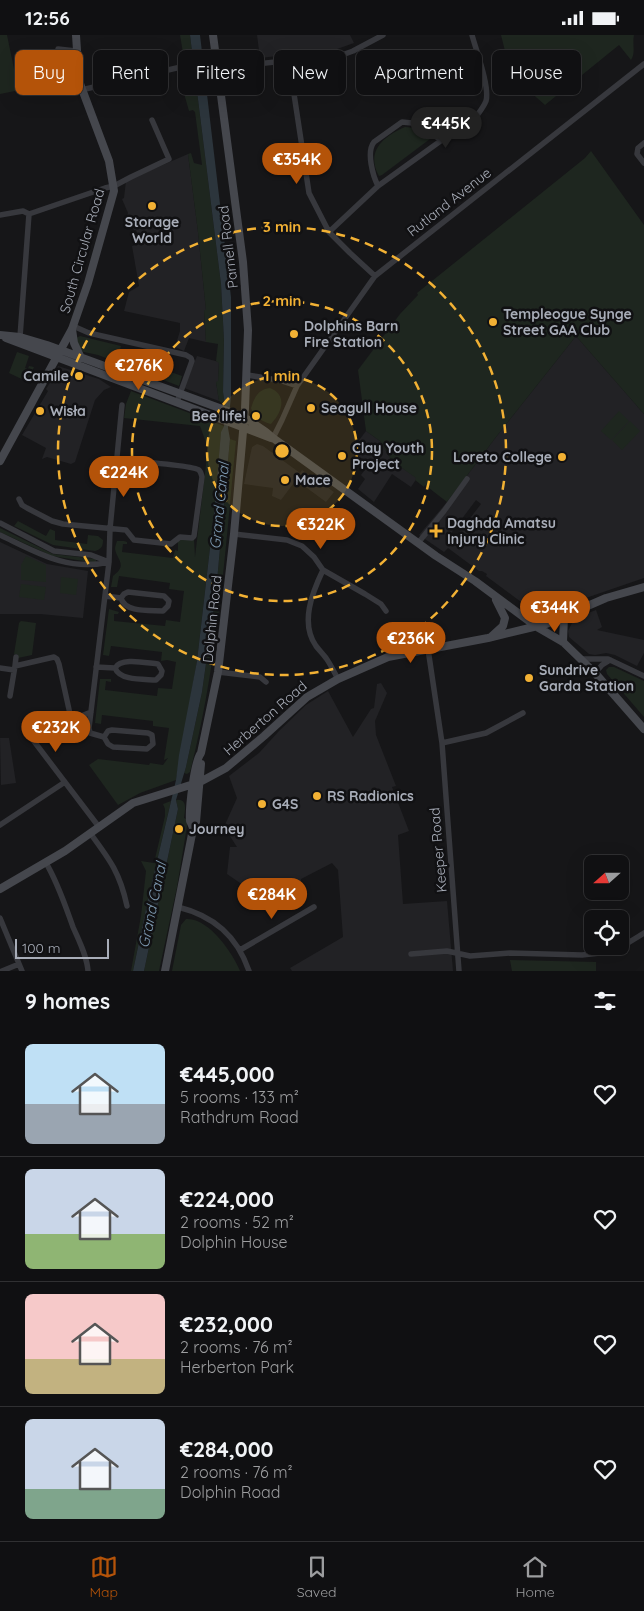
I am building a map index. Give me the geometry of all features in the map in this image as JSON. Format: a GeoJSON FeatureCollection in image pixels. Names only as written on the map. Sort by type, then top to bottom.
{"type":"FeatureCollection","features":[{"type":"Feature","properties":{"kind":"main road","name":"South Circular Road"},"geometry":{"type":"LineString","coordinates":[[76,35],[76,50]]}},
{"type":"Feature","properties":{"kind":"main road","name":"Parnell Road"},"geometry":{"type":"LineString","coordinates":[[213,35],[215,50]]}},
{"type":"Feature","properties":{"kind":"main road","name":"South Circular Road"},"geometry":{"type":"LineString","coordinates":[[0,461],[72,328],[110,205],[114,186],[109,161],[83,95]]}},
{"type":"Feature","properties":{"kind":"main road","name":"Parnell Road"},"geometry":{"type":"LineString","coordinates":[[220,95],[247,301],[247,375],[240,426]]}},
{"type":"Feature","properties":{"kind":"main road"},"geometry":{"type":"LineString","coordinates":[[72,328],[74,343],[81,358]]}},
{"type":"Feature","properties":{"kind":"main road"},"geometry":{"type":"LineString","coordinates":[[0,335],[20,337],[58,354],[81,358],[178,398]]}},
{"type":"Feature","properties":{"kind":"main road"},"geometry":{"type":"LineString","coordinates":[[0,335],[217,412],[241,416],[537,627],[564,643],[581,659],[644,729]]}},
{"type":"Feature","properties":{"kind":"main road"},"geometry":{"type":"LineString","coordinates":[[217,412],[240,426],[273,438]]}},
{"type":"Feature","properties":{"kind":"main road","name":"Dolphin Road"},"geometry":{"type":"LineString","coordinates":[[165,971],[193,829],[196,822],[198,758],[201,753],[218,672],[234,534],[240,426]]}},
{"type":"Feature","properties":{"kind":"main road","name":"Herberton Road"},"geometry":{"type":"LineString","coordinates":[[99,827],[133,803],[197,783],[226,768],[306,697],[338,679],[388,657],[537,627],[606,598],[644,587]]}},
{"type":"Feature","properties":{"kind":"main road"},"geometry":{"type":"LineString","coordinates":[[488,638],[503,626],[505,618],[494,596]]}},
{"type":"Feature","properties":{"kind":"main road"},"geometry":{"type":"LineString","coordinates":[[564,617],[564,643]]}},
{"type":"Feature","properties":{"kind":"main road"},"geometry":{"type":"LineString","coordinates":[[0,889],[46,863],[99,827]]}},
{"type":"Feature","properties":{"kind":"street"},"geometry":{"type":"LineString","coordinates":[[346,53],[384,35]]}},
{"type":"Feature","properties":{"kind":"street"},"geometry":{"type":"LineString","coordinates":[[329,232],[378,186],[478,114],[487,99],[486,87],[472,35]]}},
{"type":"Feature","properties":{"kind":"street"},"geometry":{"type":"LineString","coordinates":[[58,49],[67,50]]}},
{"type":"Feature","properties":{"kind":"street","name":"Rutland Avenue"},"geometry":{"type":"LineString","coordinates":[[273,438],[297,386],[375,276],[644,64]]}},
{"type":"Feature","properties":{"kind":"street"},"geometry":{"type":"LineString","coordinates":[[83,90],[178,68]]}},
{"type":"Feature","properties":{"kind":"street"},"geometry":{"type":"LineString","coordinates":[[294,95],[309,193],[329,232],[375,276]]}},
{"type":"Feature","properties":{"kind":"street"},"geometry":{"type":"LineString","coordinates":[[0,215],[22,211],[29,214],[114,186],[169,159],[152,120]]}},
{"type":"Feature","properties":{"kind":"street"},"geometry":{"type":"LineString","coordinates":[[378,186],[374,177],[371,158],[371,145],[374,142],[402,122],[412,123],[442,140]]}},
{"type":"Feature","properties":{"kind":"street"},"geometry":{"type":"LineString","coordinates":[[644,143],[638,148],[637,154],[644,163]]}},
{"type":"Feature","properties":{"kind":"street"},"geometry":{"type":"LineString","coordinates":[[20,337],[29,214]]}},
{"type":"Feature","properties":{"kind":"street"},"geometry":{"type":"LineString","coordinates":[[72,328],[186,355],[191,358],[191,363],[178,398]]}},
{"type":"Feature","properties":{"kind":"street"},"geometry":{"type":"LineString","coordinates":[[247,375],[279,380],[297,386]]}},
{"type":"Feature","properties":{"kind":"street"},"geometry":{"type":"LineString","coordinates":[[90,733],[96,667],[110,562],[110,529],[122,405]]}},
{"type":"Feature","properties":{"kind":"street"},"geometry":{"type":"LineString","coordinates":[[19,499],[22,505],[27,508],[63,525],[126,530],[134,540],[171,544],[180,537],[192,538],[196,531],[201,472],[198,469],[117,460]]}},
{"type":"Feature","properties":{"kind":"street"},"geometry":{"type":"LineString","coordinates":[[418,543],[467,479]]}},
{"type":"Feature","properties":{"kind":"street"},"geometry":{"type":"LineString","coordinates":[[0,523],[54,551],[91,555],[110,562]]}},
{"type":"Feature","properties":{"kind":"street"},"geometry":{"type":"LineString","coordinates":[[234,534],[287,539],[302,546],[314,557],[323,571],[381,604],[386,611]]}},
{"type":"Feature","properties":{"kind":"street"},"geometry":{"type":"LineString","coordinates":[[0,535],[38,554],[58,561],[90,565],[110,562]]}},
{"type":"Feature","properties":{"kind":"street"},"geometry":{"type":"LineString","coordinates":[[323,571],[308,611],[308,625],[316,646],[330,663],[338,679]]}},
{"type":"Feature","properties":{"kind":"street"},"geometry":{"type":"LineString","coordinates":[[128,593],[164,596],[169,601],[168,606],[163,611],[127,607],[122,603],[121,598],[124,594],[128,593]]}},
{"type":"Feature","properties":{"kind":"street"},"geometry":{"type":"LineString","coordinates":[[105,596],[121,598]]}},
{"type":"Feature","properties":{"kind":"street","name":"Keeper Road"},"geometry":{"type":"LineString","coordinates":[[428,649],[442,743],[459,971]]}},
{"type":"Feature","properties":{"kind":"street"},"geometry":{"type":"LineString","coordinates":[[10,696],[16,657]]}},
{"type":"Feature","properties":{"kind":"street"},"geometry":{"type":"LineString","coordinates":[[0,668],[14,668],[48,657],[56,658],[70,718]]}},
{"type":"Feature","properties":{"kind":"street"},"geometry":{"type":"LineString","coordinates":[[581,659],[602,658],[610,660],[644,676]]}},
{"type":"Feature","properties":{"kind":"street"},"geometry":{"type":"LineString","coordinates":[[594,673],[610,660]]}},
{"type":"Feature","properties":{"kind":"street"},"geometry":{"type":"LineString","coordinates":[[123,661],[158,664],[162,671],[156,680],[122,677],[115,668],[123,661]]}},
{"type":"Feature","properties":{"kind":"street"},"geometry":{"type":"LineString","coordinates":[[96,667],[115,668]]}},
{"type":"Feature","properties":{"kind":"street"},"geometry":{"type":"LineString","coordinates":[[218,672],[260,677],[266,682]]}},
{"type":"Feature","properties":{"kind":"street"},"geometry":{"type":"LineString","coordinates":[[70,718],[91,712]]}},
{"type":"Feature","properties":{"kind":"street"},"geometry":{"type":"LineString","coordinates":[[442,743],[479,736],[515,719],[523,713]]}},
{"type":"Feature","properties":{"kind":"street"},"geometry":{"type":"LineString","coordinates":[[99,827],[30,736],[55,717],[63,715],[90,733],[104,737],[108,744],[113,747],[147,749],[153,744],[152,735],[148,733],[112,730],[108,731],[104,737]]}},
{"type":"Feature","properties":{"kind":"street"},"geometry":{"type":"LineString","coordinates":[[0,825],[65,782]]}},
{"type":"Feature","properties":{"kind":"street"},"geometry":{"type":"LineString","coordinates":[[90,833],[112,862],[122,884],[127,906]]}},
{"type":"Feature","properties":{"kind":"street"},"geometry":{"type":"LineString","coordinates":[[46,863],[68,914],[88,971]]}},
{"type":"Feature","properties":{"kind":"street"},"geometry":{"type":"LineString","coordinates":[[178,907],[199,913],[218,925],[230,936],[240,950],[249,971]]}},
{"type":"Feature","properties":{"kind":"street"},"geometry":{"type":"LineString","coordinates":[[240,950],[314,907]]}},
{"type":"Feature","properties":{"kind":"street"},"geometry":{"type":"LineString","coordinates":[[0,918],[22,971]]}},
{"type":"Feature","properties":{"kind":"street"},"geometry":{"type":"LineString","coordinates":[[411,954],[448,951],[470,956],[510,953],[582,955],[600,953],[623,946],[644,933]]}},
{"type":"Feature","properties":{"kind":"street"},"geometry":{"type":"LineString","coordinates":[[2,971],[19,964]]}},
{"type":"Feature","properties":{"kind":"shaded area"},"geometry":{"type":"Polygon","coordinates":[[[0,35],[7,35],[15,74],[15,91],[0,94],[0,35]]]}},
{"type":"Feature","properties":{"kind":"shaded area"},"geometry":{"type":"Polygon","coordinates":[[[180,35],[190,35],[192,50],[182,50],[180,35]]]}},
{"type":"Feature","properties":{"kind":"shaded area"},"geometry":{"type":"Polygon","coordinates":[[[257,35],[350,35],[354,43],[328,50],[274,50],[274,56],[264,58],[264,50],[259,50],[257,35]]]}},
{"type":"Feature","properties":{"kind":"shaded area"},"geometry":{"type":"Polygon","coordinates":[[[501,35],[634,35],[631,60],[619,45],[581,76],[581,50],[505,50],[501,35]]]}},
{"type":"Feature","properties":{"kind":"shaded area"},"geometry":{"type":"Polygon","coordinates":[[[185,95],[197,95],[221,284],[224,340],[223,392],[225,405],[219,401],[216,382],[218,381],[219,363],[216,361],[218,344],[206,342],[204,310],[206,310],[188,154],[191,153],[194,163],[202,165],[195,112],[193,110],[189,111],[185,95]]]}},
{"type":"Feature","properties":{"kind":"shaded area"},"geometry":{"type":"Polygon","coordinates":[[[534,95],[557,95],[545,105],[534,95]]]}},
{"type":"Feature","properties":{"kind":"shaded area"},"geometry":{"type":"Polygon","coordinates":[[[405,127],[419,130],[430,139],[379,176],[374,159],[379,145],[390,135],[405,127]]]}},
{"type":"Feature","properties":{"kind":"shaded area","name":"Templeogue Synge Street GAA Club"},"geometry":{"type":"Polygon","coordinates":[[[591,151],[644,225],[644,414],[576,336],[447,502],[425,485],[424,487],[415,480],[416,478],[392,461],[380,441],[366,431],[358,370],[400,314],[418,295],[417,293],[585,158],[591,151]]]}},
{"type":"Feature","properties":{"kind":"shaded area"},"geometry":{"type":"Polygon","coordinates":[[[188,154],[206,310],[204,311],[206,342],[189,338],[184,351],[175,347],[180,331],[180,323],[124,311],[129,292],[139,286],[132,246],[139,244],[139,237],[127,216],[128,213],[122,199],[124,198],[126,181],[188,154]]]}},
{"type":"Feature","properties":{"kind":"shaded area"},"geometry":{"type":"Polygon","coordinates":[[[80,336],[121,346],[118,357],[140,361],[182,376],[179,386],[78,349],[76,338],[80,336]]]}},
{"type":"Feature","properties":{"kind":"shaded area","name":"Loreto College"},"geometry":{"type":"Polygon","coordinates":[[[576,336],[644,414],[644,578],[540,616],[486,576],[487,574],[479,571],[448,548],[444,552],[419,535],[447,502],[576,336]],[[476,500],[446,540],[450,544],[481,504],[476,500]]]}},
{"type":"Feature","properties":{"kind":"shaded area"},"geometry":{"type":"Polygon","coordinates":[[[17,352],[29,356],[25,368],[28,369],[29,366],[34,367],[30,383],[9,373],[17,352]]]}},
{"type":"Feature","properties":{"kind":"shaded area"},"geometry":{"type":"Polygon","coordinates":[[[197,356],[219,362],[218,382],[216,382],[219,401],[184,388],[197,356]]]}},
{"type":"Feature","properties":{"kind":"shaded area"},"geometry":{"type":"Polygon","coordinates":[[[58,366],[99,379],[111,387],[104,390],[95,400],[75,462],[71,464],[47,457],[42,459],[46,448],[22,435],[48,391],[46,389],[55,375],[58,366]]]}},
{"type":"Feature","properties":{"kind":"shaded area"},"geometry":{"type":"Polygon","coordinates":[[[270,388],[276,391],[281,400],[278,415],[271,424],[259,419],[251,408],[257,395],[262,390],[270,388]]]}},
{"type":"Feature","properties":{"kind":"shaded area"},"geometry":{"type":"Polygon","coordinates":[[[131,391],[224,426],[221,433],[197,661],[176,780],[140,793],[118,805],[89,765],[98,759],[163,765],[168,758],[164,760],[169,728],[153,726],[153,721],[102,715],[101,724],[95,723],[100,679],[111,679],[111,682],[106,681],[105,690],[157,696],[158,688],[172,689],[176,662],[161,661],[162,652],[111,646],[109,656],[103,655],[109,609],[119,612],[114,614],[114,621],[165,626],[166,620],[180,622],[184,591],[169,589],[170,583],[119,576],[117,587],[111,587],[113,576],[121,566],[115,546],[117,541],[124,541],[127,544],[123,544],[122,552],[173,558],[175,550],[178,551],[178,541],[194,539],[195,557],[208,448],[200,426],[124,418],[126,404],[131,391]]]}},
{"type":"Feature","properties":{"kind":"shaded area"},"geometry":{"type":"Polygon","coordinates":[[[619,411],[629,421],[611,440],[601,431],[619,411]]]}},
{"type":"Feature","properties":{"kind":"shaded area"},"geometry":{"type":"Polygon","coordinates":[[[630,421],[640,431],[622,450],[612,440],[630,421]]]}},
{"type":"Feature","properties":{"kind":"shaded area"},"geometry":{"type":"Polygon","coordinates":[[[366,431],[380,441],[392,461],[417,478],[411,487],[392,474],[374,502],[358,489],[365,479],[361,475],[369,464],[351,451],[366,431]]]}},
{"type":"Feature","properties":{"kind":"shaded area"},"geometry":{"type":"Polygon","coordinates":[[[230,439],[236,441],[214,649],[200,731],[190,772],[187,774],[184,773],[202,692],[216,592],[230,439]]]}},
{"type":"Feature","properties":{"kind":"shaded area"},"geometry":{"type":"Polygon","coordinates":[[[257,444],[263,446],[300,473],[302,470],[334,492],[326,502],[296,480],[281,500],[272,496],[273,488],[244,484],[252,447],[257,444]]]}},
{"type":"Feature","properties":{"kind":"shaded area"},"geometry":{"type":"Polygon","coordinates":[[[18,521],[46,536],[50,529],[55,531],[55,540],[87,544],[88,535],[98,536],[103,540],[103,544],[95,551],[53,545],[14,526],[18,521]]]}},
{"type":"Feature","properties":{"kind":"shaded area"},"geometry":{"type":"Polygon","coordinates":[[[0,528],[53,554],[96,559],[96,563],[52,556],[0,532],[0,528]]]}},
{"type":"Feature","properties":{"kind":"shaded area"},"geometry":{"type":"Polygon","coordinates":[[[0,542],[47,564],[88,571],[83,618],[40,614],[0,614],[0,542]]]}},
{"type":"Feature","properties":{"kind":"shaded area"},"geometry":{"type":"Polygon","coordinates":[[[26,556],[46,565],[46,582],[21,580],[21,565],[26,556]]]}},
{"type":"Feature","properties":{"kind":"shaded area"},"geometry":{"type":"Polygon","coordinates":[[[61,577],[78,579],[76,595],[60,593],[61,577]]]}},
{"type":"Feature","properties":{"kind":"shaded area"},"geometry":{"type":"Polygon","coordinates":[[[21,584],[46,587],[44,600],[19,597],[21,584]]]}},
{"type":"Feature","properties":{"kind":"shaded area"},"geometry":{"type":"Polygon","coordinates":[[[596,610],[602,627],[597,630],[644,640],[644,653],[637,666],[615,655],[606,653],[589,654],[569,637],[568,631],[572,623],[580,616],[596,610]]]}},
{"type":"Feature","properties":{"kind":"shaded area"},"geometry":{"type":"Polygon","coordinates":[[[21,621],[36,623],[32,655],[18,658],[18,655],[14,654],[19,623],[21,621]]]}},
{"type":"Feature","properties":{"kind":"shaded area"},"geometry":{"type":"Polygon","coordinates":[[[609,667],[614,667],[644,681],[644,717],[607,674],[606,670],[609,667]]]}},
{"type":"Feature","properties":{"kind":"shaded area"},"geometry":{"type":"Polygon","coordinates":[[[381,683],[387,693],[375,721],[376,735],[396,786],[392,787],[409,831],[398,835],[403,904],[447,901],[453,971],[292,971],[290,968],[343,937],[338,870],[332,863],[301,879],[301,881],[259,896],[227,874],[230,847],[237,847],[224,827],[237,798],[229,776],[259,753],[306,705],[328,691],[353,737],[371,709],[374,708],[377,684],[381,683]]]}},
{"type":"Feature","properties":{"kind":"shaded area"},"geometry":{"type":"Polygon","coordinates":[[[0,738],[9,738],[16,783],[1,785],[0,738]]]}},
{"type":"Feature","properties":{"kind":"shaded area"},"geometry":{"type":"Polygon","coordinates":[[[176,800],[184,803],[184,818],[188,820],[177,887],[159,971],[144,971],[178,809],[176,800]]]}},
{"type":"Feature","properties":{"kind":"shaded area"},"geometry":{"type":"Polygon","coordinates":[[[171,801],[133,971],[131,971],[141,916],[146,871],[141,861],[154,863],[165,816],[163,804],[171,801]]]}},
{"type":"Feature","properties":{"kind":"shaded area"},"geometry":{"type":"Polygon","coordinates":[[[186,919],[203,924],[219,937],[232,955],[240,971],[172,971],[181,925],[186,919]]]}},
{"type":"Feature","properties":{"kind":"shaded area"},"geometry":{"type":"Polygon","coordinates":[[[510,960],[596,962],[596,971],[512,971],[510,960]]]}},
{"type":"Feature","properties":{"kind":"water"},"geometry":{"type":"Polygon","coordinates":[[[190,35],[200,35],[202,50],[192,50],[190,35]]]}},
{"type":"Feature","properties":{"kind":"water","name":"Grand Canal"},"geometry":{"type":"Polygon","coordinates":[[[197,95],[207,95],[231,297],[231,396],[228,428],[230,439],[216,592],[202,692],[186,767],[176,800],[178,809],[144,971],[133,971],[176,780],[197,661],[221,432],[224,426],[224,340],[221,284],[197,95]]]}},
{"type":"Feature","properties":{"kind":"place","name":"Storage World"},"geometry":{"type":"Point","coordinates":[152,206]}},
{"type":"Feature","properties":{"kind":"place","name":"Templeogue Synge Street GAA Club"},"geometry":{"type":"Point","coordinates":[493,322]}},
{"type":"Feature","properties":{"kind":"place","name":"Dolphins Barn Fire Station"},"geometry":{"type":"Point","coordinates":[294,334]}},
{"type":"Feature","properties":{"kind":"place","name":"Camile"},"geometry":{"type":"Point","coordinates":[79,376]}},
{"type":"Feature","properties":{"kind":"place","name":"Seagull House"},"geometry":{"type":"Point","coordinates":[311,408]}},
{"type":"Feature","properties":{"kind":"place","name":"Wisła"},"geometry":{"type":"Point","coordinates":[40,411]}},
{"type":"Feature","properties":{"kind":"place","name":"Bee life!"},"geometry":{"type":"Point","coordinates":[256,416]}},
{"type":"Feature","properties":{"kind":"place","name":"Clay Youth Project"},"geometry":{"type":"Point","coordinates":[342,456]}},
{"type":"Feature","properties":{"kind":"place","name":"Loreto College"},"geometry":{"type":"Point","coordinates":[562,457]}},
{"type":"Feature","properties":{"kind":"place","name":"Mace"},"geometry":{"type":"Point","coordinates":[285,480]}},
{"type":"Feature","properties":{"kind":"place","name":"Daghda Amatsu Injury Clinic"},"geometry":{"type":"Point","coordinates":[436,531]}},
{"type":"Feature","properties":{"kind":"place","name":"Sundrive Garda Station"},"geometry":{"type":"Point","coordinates":[529,678]}},
{"type":"Feature","properties":{"kind":"place","name":"RS Radionics"},"geometry":{"type":"Point","coordinates":[317,796]}},
{"type":"Feature","properties":{"kind":"place","name":"G4S"},"geometry":{"type":"Point","coordinates":[262,804]}},
{"type":"Feature","properties":{"kind":"place","name":"Journey"},"geometry":{"type":"Point","coordinates":[179,829]}}]}
